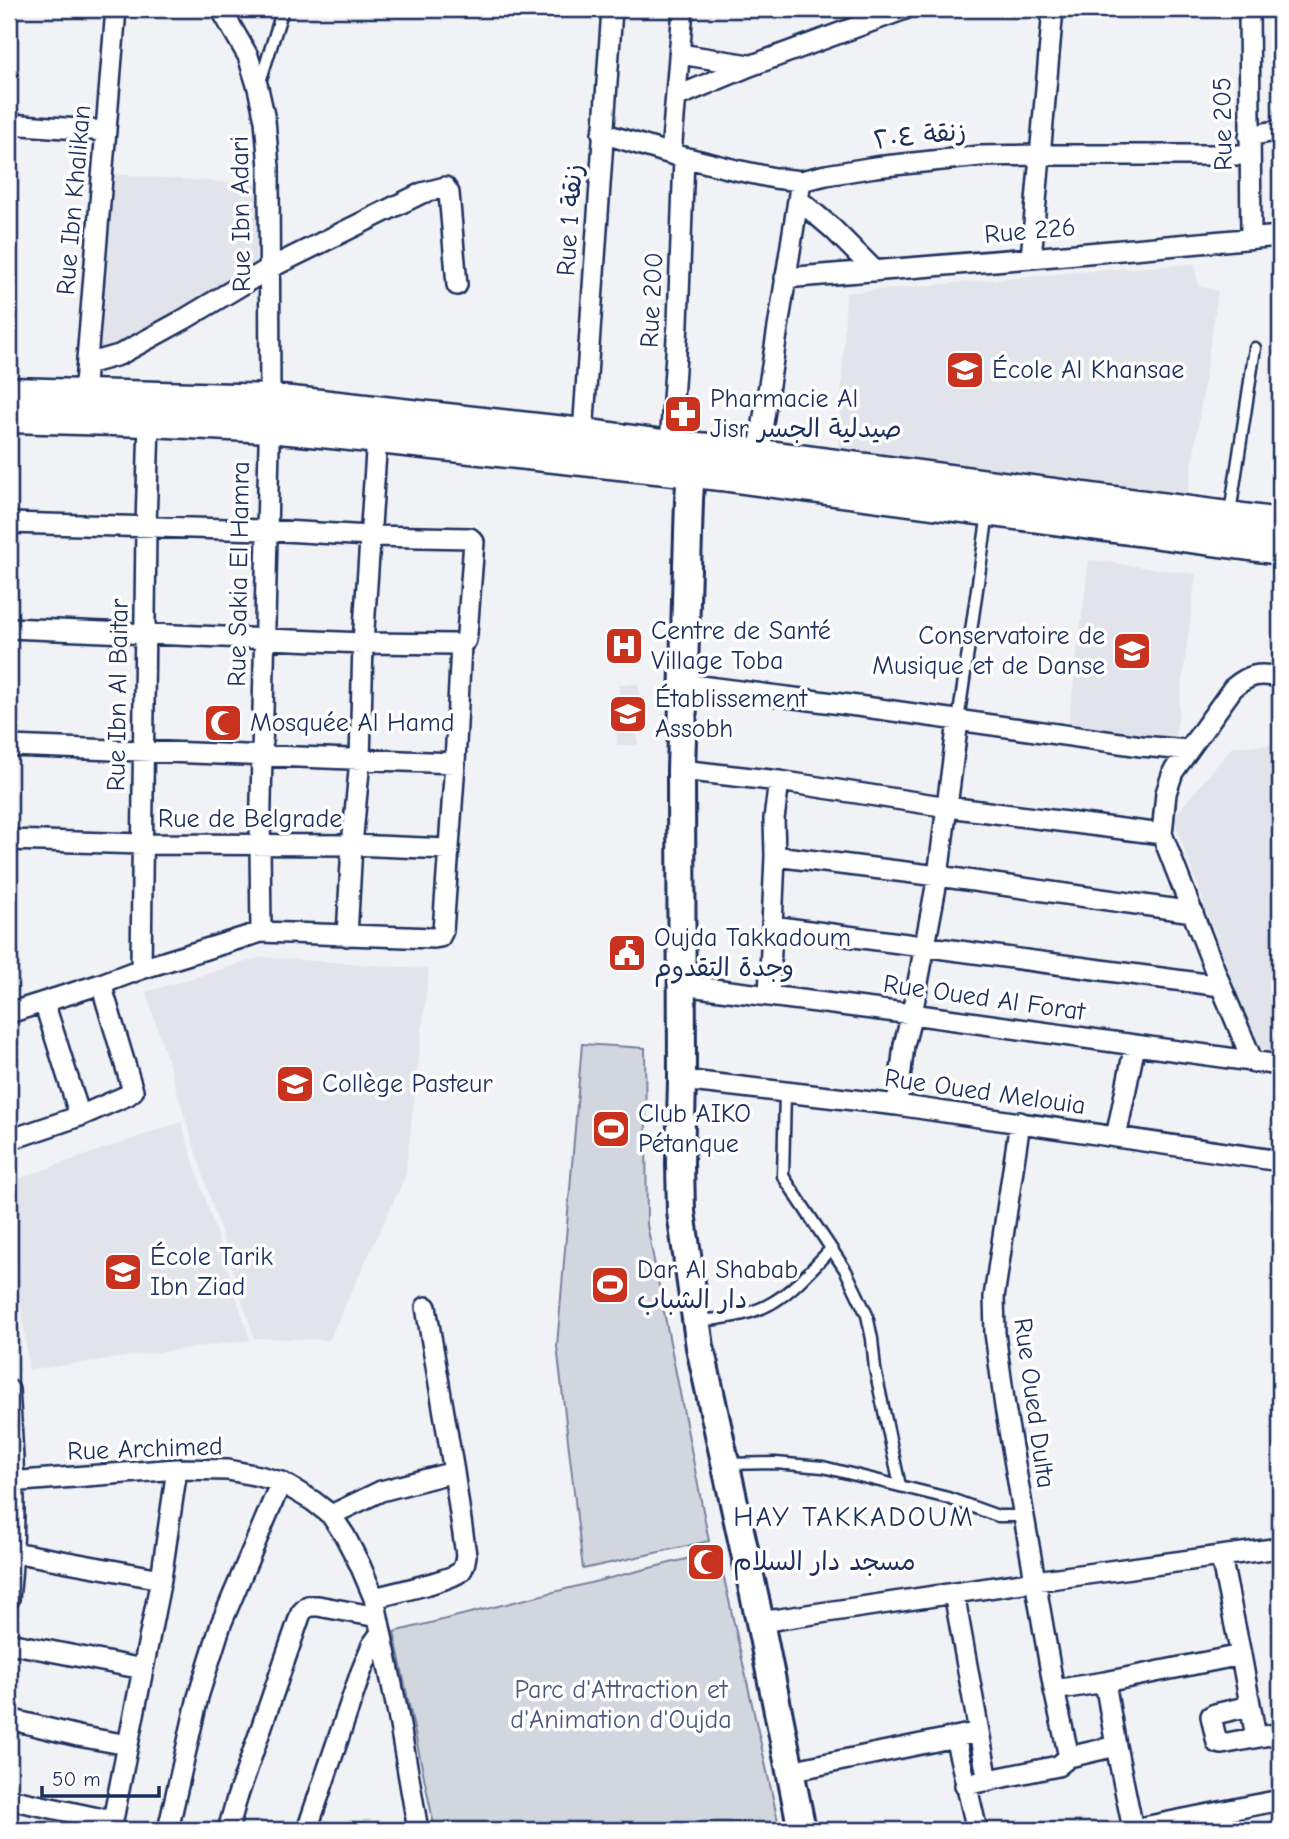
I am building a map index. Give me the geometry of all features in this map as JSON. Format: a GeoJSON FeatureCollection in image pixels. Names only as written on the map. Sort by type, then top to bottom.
{"type":"FeatureCollection","features":[{"type":"Feature","properties":{"kind":"main road"},"geometry":{"type":"LineString","coordinates":[[9,393],[84,396],[269,414],[583,434],[684,455],[758,455],[1280,524]]}},
{"type":"Feature","properties":{"kind":"main road"},"geometry":{"type":"LineString","coordinates":[[9,416],[149,421],[269,414],[377,438],[641,466],[684,455],[721,475],[1280,549]]}},
{"type":"Feature","properties":{"kind":"street","name":"Rue Ibn Khalikan"},"geometry":{"type":"LineString","coordinates":[[84,396],[116,9]]}},
{"type":"Feature","properties":{"kind":"street","name":"Rue Ibn Adari"},"geometry":{"type":"LineString","coordinates":[[222,9],[248,56],[258,88],[268,143],[269,414]]}},
{"type":"Feature","properties":{"kind":"street","name":"Rue 1 زنقة"},"geometry":{"type":"LineString","coordinates":[[583,434],[612,9]]}},
{"type":"Feature","properties":{"kind":"street","name":"Rue 200"},"geometry":{"type":"LineString","coordinates":[[683,9],[676,97],[684,455]]}},
{"type":"Feature","properties":{"kind":"street"},"geometry":{"type":"LineString","coordinates":[[676,97],[877,14],[905,9]]}},
{"type":"Feature","properties":{"kind":"street"},"geometry":{"type":"LineString","coordinates":[[1031,258],[1053,9]]}},
{"type":"Feature","properties":{"kind":"street","name":"Rue 205"},"geometry":{"type":"LineString","coordinates":[[1248,9],[1251,238]]}},
{"type":"Feature","properties":{"kind":"street"},"geometry":{"type":"LineString","coordinates":[[680,54],[750,66]]}},
{"type":"Feature","properties":{"kind":"street"},"geometry":{"type":"LineString","coordinates":[[9,124],[106,131]]}},
{"type":"Feature","properties":{"kind":"street","name":"زنقة ٢٠٤"},"geometry":{"type":"LineString","coordinates":[[602,133],[678,156],[774,178],[800,190],[826,175],[875,167],[980,156],[1249,146],[1280,130]]}},
{"type":"Feature","properties":{"kind":"street"},"geometry":{"type":"LineString","coordinates":[[87,364],[119,355],[270,268],[422,193],[445,187],[449,193],[457,285]]}},
{"type":"Feature","properties":{"kind":"street"},"geometry":{"type":"LineString","coordinates":[[800,190],[833,229],[876,271]]}},
{"type":"Feature","properties":{"kind":"street"},"geometry":{"type":"LineString","coordinates":[[758,455],[800,190]]}},
{"type":"Feature","properties":{"kind":"street","name":"Rue 226"},"geometry":{"type":"LineString","coordinates":[[785,278],[1280,236]]}},
{"type":"Feature","properties":{"kind":"street","name":"Rue Sakia El Hamra"},"geometry":{"type":"LineString","coordinates":[[261,932],[260,845],[269,414]]}},
{"type":"Feature","properties":{"kind":"street","name":"Rue Ibn Al Baitar"},"geometry":{"type":"LineString","coordinates":[[141,969],[149,421]]}},
{"type":"Feature","properties":{"kind":"street"},"geometry":{"type":"LineString","coordinates":[[347,936],[360,760],[363,643],[377,438]]}},
{"type":"Feature","properties":{"kind":"street"},"geometry":{"type":"LineString","coordinates":[[684,455],[681,1212],[696,1322],[802,1830]]}},
{"type":"Feature","properties":{"kind":"street"},"geometry":{"type":"LineString","coordinates":[[9,523],[470,538],[474,542],[467,634],[461,645],[443,930],[440,937],[261,932],[9,1013]]}},
{"type":"Feature","properties":{"kind":"street"},"geometry":{"type":"LineString","coordinates":[[9,628],[461,645]]}},
{"type":"Feature","properties":{"kind":"street"},"geometry":{"type":"LineString","coordinates":[[1253,1062],[1162,834],[1166,793],[1173,772],[1233,688],[1245,677],[1263,674],[1280,677]]}},
{"type":"Feature","properties":{"kind":"street"},"geometry":{"type":"LineString","coordinates":[[684,684],[1141,746],[1188,750]]}},
{"type":"Feature","properties":{"kind":"street"},"geometry":{"type":"LineString","coordinates":[[897,1105],[904,1045],[938,877],[958,721]]}},
{"type":"Feature","properties":{"kind":"street"},"geometry":{"type":"LineString","coordinates":[[9,746],[455,763]]}},
{"type":"Feature","properties":{"kind":"street"},"geometry":{"type":"LineString","coordinates":[[681,770],[1162,834]]}},
{"type":"Feature","properties":{"kind":"street"},"geometry":{"type":"LineString","coordinates":[[769,996],[774,819],[779,781]]}},
{"type":"Feature","properties":{"kind":"street","name":"Rue de Belgrade"},"geometry":{"type":"LineString","coordinates":[[9,840],[142,845],[352,845],[448,849]]}},
{"type":"Feature","properties":{"kind":"street"},"geometry":{"type":"LineString","coordinates":[[775,856],[1193,912]]}},
{"type":"Feature","properties":{"kind":"street"},"geometry":{"type":"LineString","coordinates":[[772,926],[1221,986]]}},
{"type":"Feature","properties":{"kind":"street"},"geometry":{"type":"LineString","coordinates":[[9,1140],[80,1116],[128,1096],[133,1091],[101,984]]}},
{"type":"Feature","properties":{"kind":"street","name":"Rue Oued Al Forat"},"geometry":{"type":"LineString","coordinates":[[681,985],[1280,1065]]}},
{"type":"Feature","properties":{"kind":"street"},"geometry":{"type":"LineString","coordinates":[[44,1002],[80,1116]]}},
{"type":"Feature","properties":{"kind":"street"},"geometry":{"type":"LineString","coordinates":[[1116,1137],[1135,1045]]}},
{"type":"Feature","properties":{"kind":"street","name":"Rue Oued Melouia"},"geometry":{"type":"LineString","coordinates":[[682,1080],[897,1105],[1280,1161]]}},
{"type":"Feature","properties":{"kind":"street","name":"Rue Oued Dulta"},"geometry":{"type":"LineString","coordinates":[[1020,1122],[994,1297],[998,1363],[1023,1516],[1069,1757]]}},
{"type":"Feature","properties":{"kind":"street"},"geometry":{"type":"LineString","coordinates":[[228,1830],[301,1613],[308,1606],[318,1606],[377,1616],[426,1584],[462,1570],[466,1555],[426,1307]]}},
{"type":"Feature","properties":{"kind":"street"},"geometry":{"type":"LineString","coordinates":[[9,1390],[12,1482],[9,1599]]}},
{"type":"Feature","properties":{"kind":"street"},"geometry":{"type":"LineString","coordinates":[[9,1799],[112,1826],[162,1579],[177,1469]]}},
{"type":"Feature","properties":{"kind":"street","name":"Rue Archimed"},"geometry":{"type":"LineString","coordinates":[[12,1482],[177,1469],[228,1470],[281,1482],[313,1501],[331,1516]]}},
{"type":"Feature","properties":{"kind":"street"},"geometry":{"type":"LineString","coordinates":[[418,1830],[398,1714],[377,1616],[360,1565],[345,1535],[331,1516],[381,1491],[454,1472]]}},
{"type":"Feature","properties":{"kind":"street"},"geometry":{"type":"LineString","coordinates":[[168,1830],[198,1697],[221,1624],[281,1482]]}},
{"type":"Feature","properties":{"kind":"street"},"geometry":{"type":"LineString","coordinates":[[760,1622],[1280,1548]]}},
{"type":"Feature","properties":{"kind":"street"},"geometry":{"type":"LineString","coordinates":[[1221,1557],[1256,1737]]}},
{"type":"Feature","properties":{"kind":"street"},"geometry":{"type":"LineString","coordinates":[[11,1561],[162,1579]]}},
{"type":"Feature","properties":{"kind":"street"},"geometry":{"type":"LineString","coordinates":[[954,1593],[988,1781]]}},
{"type":"Feature","properties":{"kind":"street"},"geometry":{"type":"LineString","coordinates":[[307,1830],[372,1645],[377,1616]]}},
{"type":"Feature","properties":{"kind":"street"},"geometry":{"type":"LineString","coordinates":[[9,1643],[143,1669]]}},
{"type":"Feature","properties":{"kind":"street"},"geometry":{"type":"LineString","coordinates":[[1055,1690],[1241,1655]]}},
{"type":"Feature","properties":{"kind":"street"},"geometry":{"type":"LineString","coordinates":[[1105,1682],[1131,1830],[1231,1821],[1280,1800]]}},
{"type":"Feature","properties":{"kind":"street"},"geometry":{"type":"LineString","coordinates":[[1250,1706],[1215,1714],[1211,1718],[1216,1741],[1220,1744],[1280,1733]]}},
{"type":"Feature","properties":{"kind":"street"},"geometry":{"type":"LineString","coordinates":[[9,1719],[128,1745]]}},
{"type":"Feature","properties":{"kind":"street"},"geometry":{"type":"LineString","coordinates":[[790,1771],[979,1732]]}},
{"type":"Feature","properties":{"kind":"street"},"geometry":{"type":"LineString","coordinates":[[956,1737],[977,1830]]}},
{"type":"Feature","properties":{"kind":"street"},"geometry":{"type":"LineString","coordinates":[[965,1785],[1058,1766],[1069,1757],[1116,1746]]}},
{"type":"Feature","properties":{"kind":"lane"},"geometry":{"type":"LineString","coordinates":[[258,88],[282,9]]}},
{"type":"Feature","properties":{"kind":"lane"},"geometry":{"type":"LineString","coordinates":[[1229,517],[1255,348]]}},
{"type":"Feature","properties":{"kind":"lane"},"geometry":{"type":"LineString","coordinates":[[958,721],[989,509]]}},
{"type":"Feature","properties":{"kind":"lane"},"geometry":{"type":"LineString","coordinates":[[785,1092],[783,1176],[846,1271],[867,1315],[875,1369],[900,1486]]}},
{"type":"Feature","properties":{"kind":"lane"},"geometry":{"type":"LineString","coordinates":[[696,1322],[745,1314],[774,1302],[831,1249]]}},
{"type":"Feature","properties":{"kind":"lane"},"geometry":{"type":"LineString","coordinates":[[726,1464],[775,1463],[822,1467],[948,1497],[998,1516],[1023,1516]]}},
{"type":"Feature","properties":{"kind":"shaded area"},"geometry":{"type":"Polygon","coordinates":[[[111,174],[261,185],[255,265],[98,355],[111,174]]]}},
{"type":"Feature","properties":{"kind":"shaded area","name":"École Al Khansae"},"geometry":{"type":"Polygon","coordinates":[[[1195,264],[1198,286],[1218,291],[1187,500],[839,447],[846,293],[1195,264]]]}},
{"type":"Feature","properties":{"kind":"shaded area","name":"Conservatoire de Musique et de Danse"},"geometry":{"type":"Polygon","coordinates":[[[1089,560],[1196,574],[1175,741],[1068,728],[1089,560]]]}},
{"type":"Feature","properties":{"kind":"shaded area","name":"Établissement Assobh"},"geometry":{"type":"Polygon","coordinates":[[[619,684],[639,684],[638,745],[617,745],[619,684]]]}},
{"type":"Feature","properties":{"kind":"shaded area"},"geometry":{"type":"Polygon","coordinates":[[[1280,745],[1280,1059],[1260,1057],[1173,818],[1233,746],[1280,745]]]}},
{"type":"Feature","properties":{"kind":"shaded area","name":"Collège Pasteur"},"geometry":{"type":"Polygon","coordinates":[[[262,957],[429,969],[405,1177],[329,1340],[254,1338],[146,992],[262,957]]]}},
{"type":"Feature","properties":{"kind":"shaded area","name":"École Tarik Ibn Ziad"},"geometry":{"type":"Polygon","coordinates":[[[181,1122],[250,1340],[29,1370],[9,1205],[9,1182],[181,1122]]]}},
{"type":"Feature","properties":{"kind":"green space","name":"Dar Al Shabab دار الشباب"},"geometry":{"type":"Polygon","coordinates":[[[582,1044],[645,1048],[647,1225],[709,1541],[583,1569],[557,1346],[582,1044]]]}},
{"type":"Feature","properties":{"kind":"green space","name":"Parc d'Attraction et d'Animation d'Oujda"},"geometry":{"type":"Polygon","coordinates":[[[718,1551],[780,1830],[435,1830],[394,1632],[718,1551]]]}},
{"type":"Feature","properties":{"kind":"place","name":"École Al Khansae"},"geometry":{"type":"Point","coordinates":[965,370]}},
{"type":"Feature","properties":{"kind":"place","name":"Pharmacie Al Jisr صيدلية الجسر"},"geometry":{"type":"Point","coordinates":[683,414]}},
{"type":"Feature","properties":{"kind":"place","name":"Centre de Santé Village Toba"},"geometry":{"type":"Point","coordinates":[624,646]}},
{"type":"Feature","properties":{"kind":"place","name":"Conservatoire de Musique et de Danse"},"geometry":{"type":"Point","coordinates":[1132,651]}},
{"type":"Feature","properties":{"kind":"place","name":"Établissement Assobh"},"geometry":{"type":"Point","coordinates":[628,714]}},
{"type":"Feature","properties":{"kind":"place","name":"Mosquée Al Hamd"},"geometry":{"type":"Point","coordinates":[223,723]}},
{"type":"Feature","properties":{"kind":"place","name":"Oujda Takkadoum وجدة التقدوم"},"geometry":{"type":"Point","coordinates":[627,953]}},
{"type":"Feature","properties":{"kind":"place","name":"Collège Pasteur"},"geometry":{"type":"Point","coordinates":[295,1084]}},
{"type":"Feature","properties":{"kind":"place","name":"Club AIKO Pétanque"},"geometry":{"type":"Point","coordinates":[611,1129]}},
{"type":"Feature","properties":{"kind":"place","name":"École Tarik Ibn Ziad"},"geometry":{"type":"Point","coordinates":[123,1272]}},
{"type":"Feature","properties":{"kind":"place","name":"Dar Al Shabab دار الشباب"},"geometry":{"type":"Point","coordinates":[610,1285]}},
{"type":"Feature","properties":{"kind":"place","name":"مسجد دار السلام"},"geometry":{"type":"Point","coordinates":[706,1562]}},
{"type":"Feature","properties":{"kind":"district","name":"HAY TAKKADOUM"},"geometry":{"type":"Point","coordinates":[854,1517]}}]}
